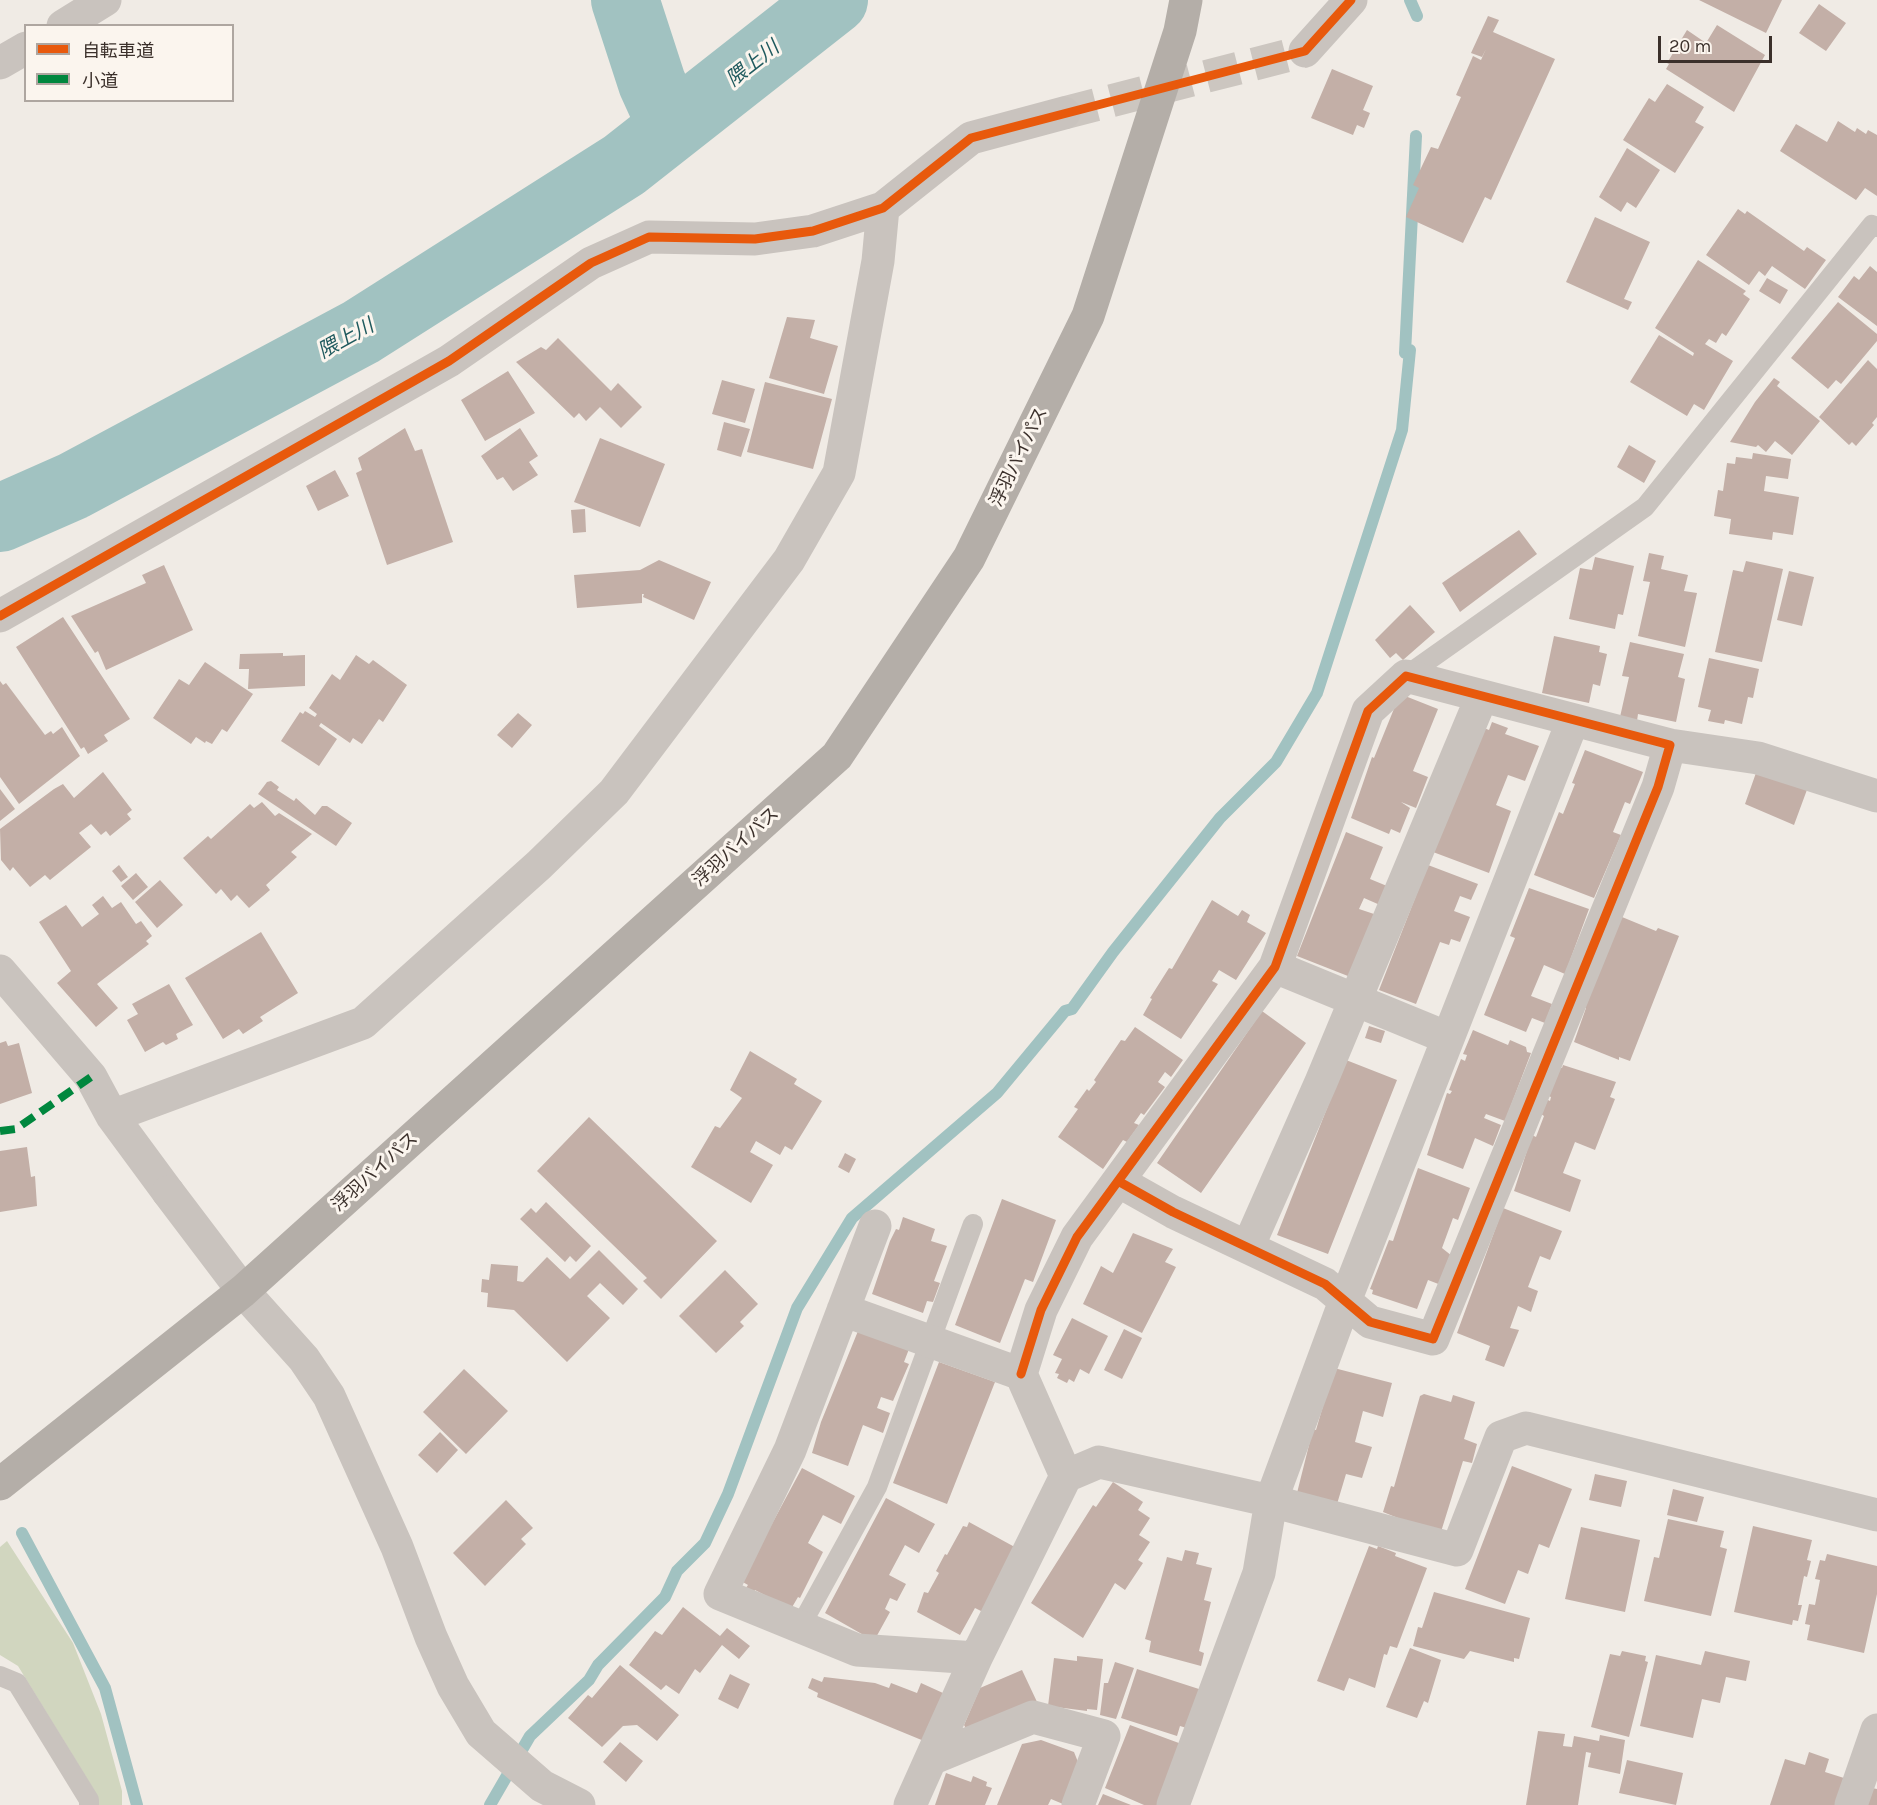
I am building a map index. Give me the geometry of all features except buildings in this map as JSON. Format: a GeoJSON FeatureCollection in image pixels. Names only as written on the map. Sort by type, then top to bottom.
{"type":"FeatureCollection","features":[{"type":"Feature","properties":{"kind":"highway","name":"浮羽バイパス"},"geometry":{"type":"LineString","coordinates":[[0,1484],[243,1291],[837,756],[969,558],[1088,316],[1180,31],[1186,0]]}},
{"type":"Feature","properties":{"kind":"street"},"geometry":{"type":"LineString","coordinates":[[66,24],[105,0]]}},
{"type":"Feature","properties":{"kind":"street"},"geometry":{"type":"LineString","coordinates":[[1305,51],[1351,0]]}},
{"type":"Feature","properties":{"kind":"street"},"geometry":{"type":"LineString","coordinates":[[0,63],[24,49]]}},
{"type":"Feature","properties":{"kind":"street"},"geometry":{"type":"LineString","coordinates":[[0,616],[449,361],[591,263],[649,237],[755,239],[813,231],[883,208],[971,138],[1064,113]]}},
{"type":"Feature","properties":{"kind":"street"},"geometry":{"type":"LineString","coordinates":[[112,1116],[363,1023],[539,865],[614,792],[789,560],[839,473],[878,261],[883,208]]}},
{"type":"Feature","properties":{"kind":"street"},"geometry":{"type":"LineString","coordinates":[[1066,1476],[1021,1374],[1041,1310],[1077,1237],[1275,967],[1368,711],[1406,676],[1671,745],[1758,758],[1877,796]]}},
{"type":"Feature","properties":{"kind":"street"},"geometry":{"type":"LineString","coordinates":[[1248,1247],[1356,1000],[1482,696]]}},
{"type":"Feature","properties":{"kind":"street"},"geometry":{"type":"LineString","coordinates":[[1173,1805],[1259,1573],[1270,1502],[1345,1301],[1574,720]]}},
{"type":"Feature","properties":{"kind":"street"},"geometry":{"type":"LineString","coordinates":[[1118,1181],[1325,1284],[1370,1322],[1433,1339],[1658,787],[1671,745]]}},
{"type":"Feature","properties":{"kind":"street"},"geometry":{"type":"LineString","coordinates":[[1275,967],[1448,1038]]}},
{"type":"Feature","properties":{"kind":"street"},"geometry":{"type":"LineString","coordinates":[[0,971],[91,1077],[112,1116],[168,1192],[243,1291],[304,1359],[329,1396],[397,1547],[453,1686],[481,1733],[539,1795],[579,1805]]}},
{"type":"Feature","properties":{"kind":"street"},"geometry":{"type":"LineString","coordinates":[[875,1226],[790,1450],[720,1594],[857,1650],[976,1658]]}},
{"type":"Feature","properties":{"kind":"street"},"geometry":{"type":"LineString","coordinates":[[843,1310],[1021,1374]]}},
{"type":"Feature","properties":{"kind":"street"},"geometry":{"type":"LineString","coordinates":[[910,1805],[976,1658],[1066,1476],[1099,1462],[1270,1502],[1457,1551],[1501,1437],[1526,1428],[1877,1515]]}},
{"type":"Feature","properties":{"kind":"street"},"geometry":{"type":"LineString","coordinates":[[930,1760],[1033,1717],[1104,1736],[1078,1805]]}},
{"type":"Feature","properties":{"kind":"street"},"geometry":{"type":"LineString","coordinates":[[1851,1805],[1877,1730]]}},
{"type":"Feature","properties":{"kind":"lane"},"geometry":{"type":"LineString","coordinates":[[1406,676],[1645,507],[1872,225],[1877,227]]}},
{"type":"Feature","properties":{"kind":"lane"},"geometry":{"type":"LineString","coordinates":[[800,1627],[878,1487],[973,1224]]}},
{"type":"Feature","properties":{"kind":"lane"},"geometry":{"type":"LineString","coordinates":[[0,1676],[17,1683],[89,1800],[89,1805]]}},
{"type":"Feature","properties":{"kind":"green space"},"geometry":{"type":"Polygon","coordinates":[[[7,1541],[73,1643],[101,1714],[122,1791],[122,1805],[93,1805],[94,1790],[18,1666],[0,1655],[0,1547],[7,1541]]]}},
{"type":"Feature","properties":{"kind":"waterway","name":"隈上川"},"geometry":{"type":"LineString","coordinates":[[625,0],[652,83],[672,127]]}},
{"type":"Feature","properties":{"kind":"waterway","name":"隈上川"},"geometry":{"type":"LineString","coordinates":[[0,518],[73,486],[361,332],[624,165],[834,0]]}},
{"type":"Feature","properties":{"kind":"waterway"},"geometry":{"type":"LineString","coordinates":[[1410,0],[1417,16]]}},
{"type":"Feature","properties":{"kind":"waterway"},"geometry":{"type":"LineString","coordinates":[[490,1805],[530,1736],[589,1680],[598,1665],[665,1597],[677,1571],[705,1543],[728,1494],[797,1308],[852,1218],[997,1093],[1065,1011],[1072,1009],[1113,952],[1220,818],[1276,762],[1317,693],[1402,430],[1410,350],[1405,353],[1416,136]]}},
{"type":"Feature","properties":{"kind":"waterway"},"geometry":{"type":"LineString","coordinates":[[22,1533],[105,1688],[137,1805]]}},
{"type":"Feature","properties":{"kind":"tunnel"},"geometry":{"type":"LineString","coordinates":[[1064,113],[1305,51]]}},
{"type":"Feature","properties":{"kind":"marked path"},"geometry":{"type":"LineString","coordinates":[[0,1131],[16,1129],[91,1077]]}},
{"type":"Feature","properties":{"kind":"cycle path"},"geometry":{"type":"LineString","coordinates":[[0,616],[449,361],[591,263],[649,237],[755,239],[813,231],[883,208],[971,138],[1305,51],[1351,0]]}},
{"type":"Feature","properties":{"kind":"cycle path"},"geometry":{"type":"LineString","coordinates":[[1021,1374],[1041,1310],[1077,1237],[1275,967],[1368,711],[1406,676],[1670,745],[1658,787],[1433,1339],[1370,1322],[1325,1284],[1173,1212],[1118,1181]]}}]}
